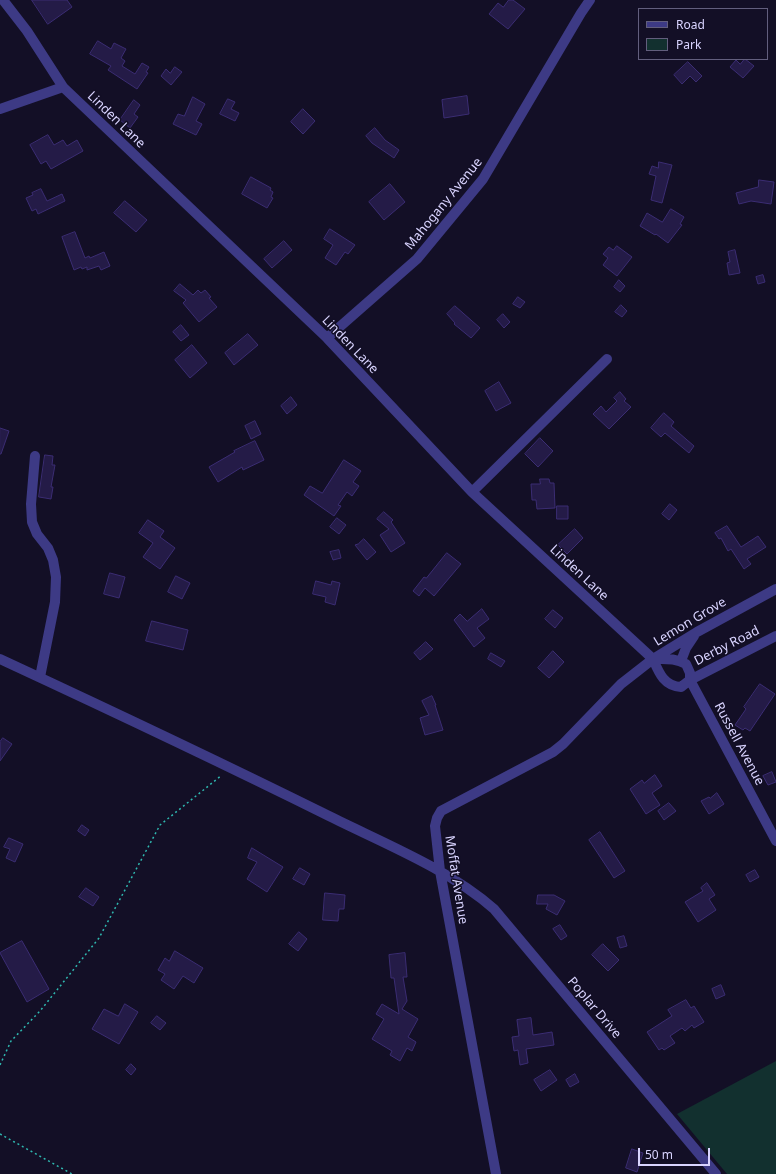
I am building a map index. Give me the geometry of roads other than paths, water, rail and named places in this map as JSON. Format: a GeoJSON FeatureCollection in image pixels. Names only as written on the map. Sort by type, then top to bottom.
{"type":"FeatureCollection","features":[{"type":"Feature","properties":{"kind":"street","name":"Linden Lane"},"geometry":{"type":"LineString","coordinates":[[3,0],[26,31],[62,87],[327,338],[472,492],[653,659],[659,674],[664,681],[681,687],[690,680]]}},
{"type":"Feature","properties":{"kind":"street","name":"Mahogany Avenue"},"geometry":{"type":"LineString","coordinates":[[327,338],[418,259],[483,179],[590,0]]}},
{"type":"Feature","properties":{"kind":"street"},"geometry":{"type":"LineString","coordinates":[[0,109],[62,87]]}},
{"type":"Feature","properties":{"kind":"street"},"geometry":{"type":"LineString","coordinates":[[472,492],[607,358]]}},
{"type":"Feature","properties":{"kind":"street"},"geometry":{"type":"LineString","coordinates":[[34,456],[31,504],[32,522],[37,534],[48,548],[53,560],[56,577],[55,602],[40,677]]}},
{"type":"Feature","properties":{"kind":"street","name":"Lemon Grove"},"geometry":{"type":"LineString","coordinates":[[621,684],[653,659],[698,632],[776,589]]}},
{"type":"Feature","properties":{"kind":"street"},"geometry":{"type":"LineString","coordinates":[[653,659],[669,658],[681,661],[686,648],[698,632]]}},
{"type":"Feature","properties":{"kind":"street","name":"Derby Road"},"geometry":{"type":"LineString","coordinates":[[690,680],[776,636]]}},
{"type":"Feature","properties":{"kind":"street","name":"Poplar Drive"},"geometry":{"type":"LineString","coordinates":[[0,659],[231,768],[440,871],[482,898],[494,909],[716,1174]]}},
{"type":"Feature","properties":{"kind":"street","name":"Russell Avenue"},"geometry":{"type":"LineString","coordinates":[[681,661],[686,664],[690,673],[690,680],[776,841]]}},
{"type":"Feature","properties":{"kind":"street","name":"Moffat Avenue"},"geometry":{"type":"LineString","coordinates":[[496,1174],[440,871],[435,826],[437,818],[441,811],[553,752],[563,744],[621,684]]}}]}
